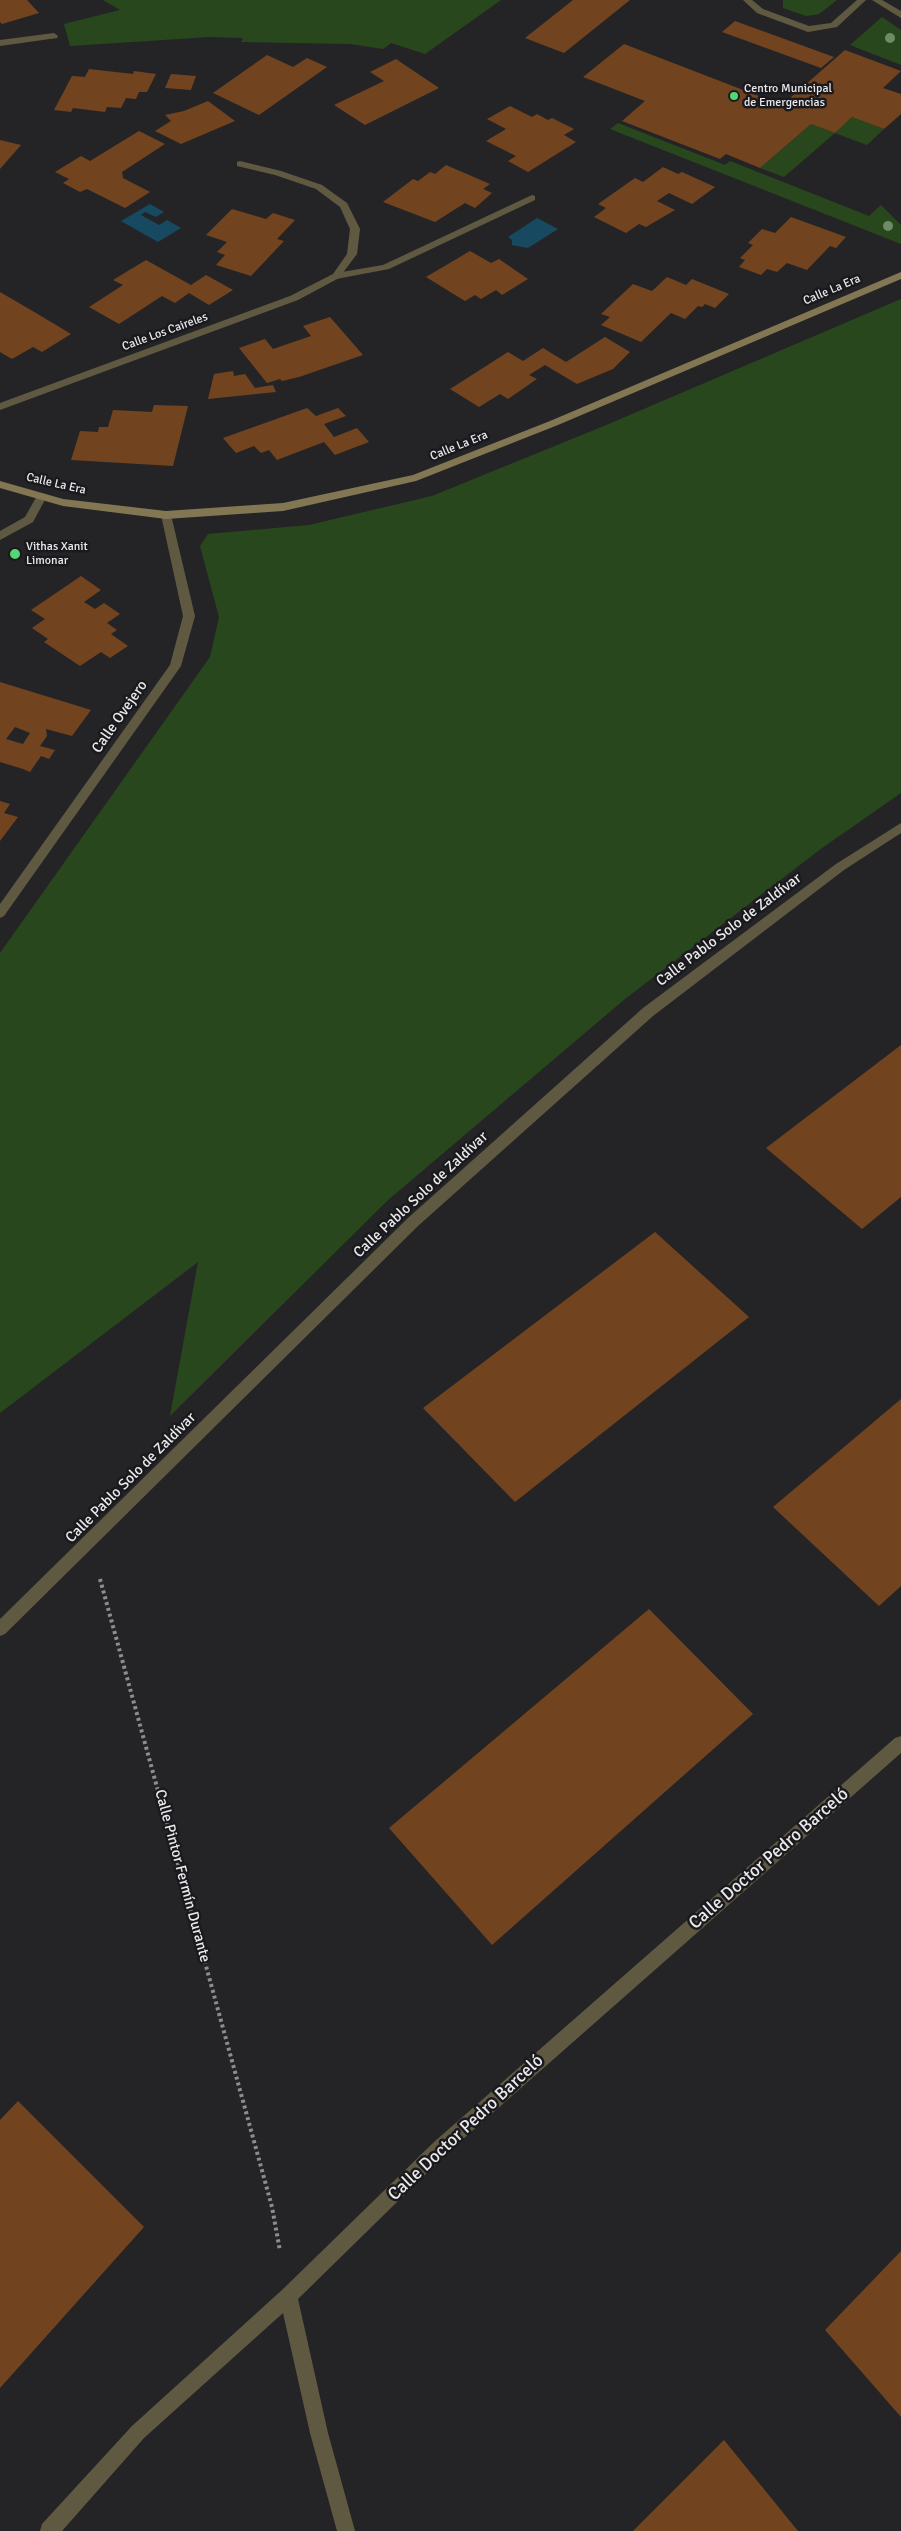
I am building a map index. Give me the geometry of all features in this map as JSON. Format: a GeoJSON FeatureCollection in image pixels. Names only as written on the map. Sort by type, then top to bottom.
{"type":"FeatureCollection","features":[{"type":"Feature","properties":{"kind":"main road","name":"Calle La Era"},"geometry":{"type":"LineString","coordinates":[[0,484],[63,502],[166,515],[283,507],[416,478],[554,423],[901,275]]}},
{"type":"Feature","properties":{"kind":"street"},"geometry":{"type":"LineString","coordinates":[[747,0],[760,11],[808,29],[834,25],[862,0]]}},
{"type":"Feature","properties":{"kind":"street"},"geometry":{"type":"LineString","coordinates":[[876,0],[901,15]]}},
{"type":"Feature","properties":{"kind":"street"},"geometry":{"type":"LineString","coordinates":[[0,43],[54,36]]}},
{"type":"Feature","properties":{"kind":"street","name":"Calle Los Caireles"},"geometry":{"type":"LineString","coordinates":[[240,164],[278,173],[320,187],[344,205],[355,229],[352,254],[336,276]]}},
{"type":"Feature","properties":{"kind":"street","name":"Calle Los Caireles"},"geometry":{"type":"LineString","coordinates":[[0,407],[294,298],[336,276],[386,267],[532,198]]}},
{"type":"Feature","properties":{"kind":"street"},"geometry":{"type":"LineString","coordinates":[[0,536],[29,519],[42,496]]}},
{"type":"Feature","properties":{"kind":"street","name":"Calle Ovejero"},"geometry":{"type":"LineString","coordinates":[[0,913],[175,666],[189,616],[166,515]]}},
{"type":"Feature","properties":{"kind":"street","name":"Calle Pablo Solo de Zaldívar"},"geometry":{"type":"LineString","coordinates":[[0,1629],[413,1222],[641,1018],[840,867],[901,827]]}},
{"type":"Feature","properties":{"kind":"street","name":"Calle Doctor Pedro Barceló"},"geometry":{"type":"LineString","coordinates":[[49,2531],[138,2432],[288,2296],[440,2148],[901,1743]]}},
{"type":"Feature","properties":{"kind":"street"},"geometry":{"type":"LineString","coordinates":[[288,2296],[320,2433],[346,2531]]}},
{"type":"Feature","properties":{"kind":"path","name":"Calle Pintor Fermín Durante"},"geometry":{"type":"LineString","coordinates":[[106,1572],[100,1579],[272,2208]]}},
{"type":"Feature","properties":{"kind":"green space"},"geometry":{"type":"Polygon","coordinates":[[[103,0],[501,0],[425,54],[391,43],[383,49],[350,44],[241,42],[243,38],[209,37],[70,46],[64,24],[120,10],[103,0]]]}},
{"type":"Feature","properties":{"kind":"green space"},"geometry":{"type":"Polygon","coordinates":[[[783,0],[837,0],[819,14],[806,16],[783,8],[783,0]]]}},
{"type":"Feature","properties":{"kind":"green space"},"geometry":{"type":"Polygon","coordinates":[[[882,17],[901,30],[901,65],[850,45],[882,17]]]}},
{"type":"Feature","properties":{"kind":"green space"},"geometry":{"type":"Polygon","coordinates":[[[852,117],[884,129],[867,145],[835,133],[852,117]]]}},
{"type":"Feature","properties":{"kind":"green space"},"geometry":{"type":"Polygon","coordinates":[[[618,123],[725,165],[730,161],[869,216],[881,205],[901,225],[901,244],[610,129],[618,123]]]}},
{"type":"Feature","properties":{"kind":"green space"},"geometry":{"type":"Polygon","coordinates":[[[811,124],[835,133],[784,177],[760,168],[811,124]]]}},
{"type":"Feature","properties":{"kind":"green space"},"geometry":{"type":"Polygon","coordinates":[[[901,299],[901,793],[822,848],[625,999],[388,1200],[170,1416],[198,1262],[0,1413],[0,953],[210,657],[219,617],[200,546],[208,534],[309,525],[432,496],[604,426],[901,299]]]}},
{"type":"Feature","properties":{"kind":"water"},"geometry":{"type":"Polygon","coordinates":[[[150,204],[164,212],[156,217],[145,212],[141,215],[159,225],[167,220],[181,228],[158,242],[121,221],[150,204]]]}},
{"type":"Feature","properties":{"kind":"water"},"geometry":{"type":"Polygon","coordinates":[[[537,218],[558,229],[528,248],[512,245],[512,240],[508,237],[537,218]]]}},
{"type":"Feature","properties":{"kind":"building"},"geometry":{"type":"Polygon","coordinates":[[[0,0],[27,0],[39,13],[2,24],[0,22],[0,0]]]}},
{"type":"Feature","properties":{"kind":"building"},"geometry":{"type":"Polygon","coordinates":[[[573,0],[630,0],[564,53],[525,38],[573,0]]]}},
{"type":"Feature","properties":{"kind":"building"},"geometry":{"type":"Polygon","coordinates":[[[735,21],[834,57],[821,68],[722,32],[735,21]]]}},
{"type":"Feature","properties":{"kind":"building"},"geometry":{"type":"Polygon","coordinates":[[[624,44],[782,105],[845,50],[901,71],[883,88],[901,94],[901,114],[884,129],[852,117],[835,133],[811,124],[760,168],[726,154],[720,159],[622,121],[645,101],[583,77],[624,44]]]}},
{"type":"Feature","properties":{"kind":"building"},"geometry":{"type":"Polygon","coordinates":[[[267,55],[293,67],[307,58],[327,67],[259,115],[213,93],[267,55]]]}},
{"type":"Feature","properties":{"kind":"building"},"geometry":{"type":"Polygon","coordinates":[[[396,59],[439,88],[365,125],[334,105],[384,81],[370,72],[396,59]]]}},
{"type":"Feature","properties":{"kind":"building"},"geometry":{"type":"Polygon","coordinates":[[[89,69],[133,74],[134,71],[156,74],[147,92],[139,92],[136,99],[126,98],[121,108],[107,107],[105,112],[73,108],[71,112],[54,110],[72,76],[85,77],[89,69]]]}},
{"type":"Feature","properties":{"kind":"building"},"geometry":{"type":"Polygon","coordinates":[[[171,74],[196,76],[191,90],[165,88],[171,74]]]}},
{"type":"Feature","properties":{"kind":"building"},"geometry":{"type":"Polygon","coordinates":[[[208,101],[235,121],[181,144],[155,131],[171,121],[165,115],[184,111],[208,101]]]}},
{"type":"Feature","properties":{"kind":"building"},"geometry":{"type":"Polygon","coordinates":[[[510,106],[532,117],[537,114],[548,120],[552,118],[574,129],[564,135],[576,142],[528,172],[508,161],[516,156],[486,141],[506,129],[487,119],[510,106]]]}},
{"type":"Feature","properties":{"kind":"building"},"geometry":{"type":"Polygon","coordinates":[[[139,131],[165,144],[122,172],[123,178],[150,192],[125,208],[87,189],[80,192],[63,183],[69,179],[55,172],[81,156],[90,161],[139,131]]]}},
{"type":"Feature","properties":{"kind":"building"},"geometry":{"type":"Polygon","coordinates":[[[0,140],[21,145],[0,169],[0,140]]]}},
{"type":"Feature","properties":{"kind":"building"},"geometry":{"type":"Polygon","coordinates":[[[446,165],[490,184],[483,189],[492,193],[475,208],[465,203],[435,222],[383,202],[413,179],[418,181],[430,172],[435,174],[446,165]]]}},
{"type":"Feature","properties":{"kind":"building"},"geometry":{"type":"Polygon","coordinates":[[[663,167],[678,174],[682,172],[715,187],[692,204],[669,193],[657,201],[675,210],[646,227],[639,224],[626,233],[594,217],[606,208],[598,204],[635,178],[643,182],[663,167]]]}},
{"type":"Feature","properties":{"kind":"building"},"geometry":{"type":"Polygon","coordinates":[[[232,209],[266,219],[273,213],[295,220],[277,239],[284,241],[251,276],[216,265],[225,255],[217,252],[227,242],[206,235],[232,209]]]}},
{"type":"Feature","properties":{"kind":"building"},"geometry":{"type":"Polygon","coordinates":[[[791,217],[846,237],[836,248],[830,246],[807,270],[787,263],[777,272],[767,269],[761,275],[739,267],[745,260],[740,258],[753,245],[748,243],[762,229],[775,233],[791,217]]]}},
{"type":"Feature","properties":{"kind":"building"},"geometry":{"type":"Polygon","coordinates":[[[470,251],[491,263],[499,259],[528,279],[502,295],[496,290],[481,299],[475,295],[465,301],[426,277],[470,251]]]}},
{"type":"Feature","properties":{"kind":"building"},"geometry":{"type":"Polygon","coordinates":[[[146,260],[191,285],[206,275],[233,290],[209,305],[189,293],[175,303],[162,296],[119,324],[89,307],[123,285],[113,280],[146,260]]]}},
{"type":"Feature","properties":{"kind":"building"},"geometry":{"type":"Polygon","coordinates":[[[667,277],[686,285],[692,279],[729,294],[715,308],[705,304],[702,307],[698,306],[685,319],[671,313],[641,342],[601,325],[610,317],[601,314],[633,284],[652,291],[667,277]]]}},
{"type":"Feature","properties":{"kind":"building"},"geometry":{"type":"Polygon","coordinates":[[[0,292],[71,334],[42,352],[33,347],[12,359],[0,352],[0,292]]]}},
{"type":"Feature","properties":{"kind":"building"},"geometry":{"type":"Polygon","coordinates":[[[330,317],[363,355],[299,377],[282,381],[280,379],[267,383],[239,348],[265,339],[273,349],[311,336],[303,326],[330,317]]]}},
{"type":"Feature","properties":{"kind":"building"},"geometry":{"type":"Polygon","coordinates":[[[605,337],[630,352],[613,369],[577,384],[545,365],[529,375],[537,379],[508,399],[500,394],[479,407],[450,389],[508,352],[523,361],[543,348],[566,362],[605,337]]]}},
{"type":"Feature","properties":{"kind":"building"},"geometry":{"type":"Polygon","coordinates":[[[233,371],[234,376],[245,374],[255,388],[273,385],[276,392],[208,399],[214,374],[233,371]]]}},
{"type":"Feature","properties":{"kind":"building"},"geometry":{"type":"Polygon","coordinates":[[[154,405],[188,406],[173,466],[71,460],[80,431],[98,432],[99,427],[108,427],[113,410],[152,412],[154,405]]]}},
{"type":"Feature","properties":{"kind":"building"},"geometry":{"type":"Polygon","coordinates":[[[307,408],[316,416],[338,408],[346,416],[324,424],[334,437],[357,428],[369,442],[335,455],[324,442],[277,460],[269,450],[261,453],[254,446],[236,453],[223,438],[307,408]]]}},
{"type":"Feature","properties":{"kind":"building"},"geometry":{"type":"Polygon","coordinates":[[[81,576],[101,590],[84,602],[95,609],[104,603],[120,614],[107,623],[117,630],[111,634],[128,646],[110,658],[101,652],[80,666],[44,642],[48,639],[32,628],[45,619],[31,610],[81,576]]]}},
{"type":"Feature","properties":{"kind":"building"},"geometry":{"type":"Polygon","coordinates":[[[0,682],[91,710],[72,736],[46,729],[47,736],[40,746],[55,750],[49,759],[41,756],[30,772],[0,762],[0,682]],[[15,727],[6,739],[23,744],[30,733],[15,727]]]}},
{"type":"Feature","properties":{"kind":"building"},"geometry":{"type":"Polygon","coordinates":[[[0,801],[10,804],[4,813],[18,817],[0,841],[0,801]]]}},
{"type":"Feature","properties":{"kind":"building"},"geometry":{"type":"Polygon","coordinates":[[[901,1045],[901,1197],[862,1229],[766,1148],[901,1045]]]}},
{"type":"Feature","properties":{"kind":"building"},"geometry":{"type":"Polygon","coordinates":[[[655,1232],[749,1317],[515,1502],[423,1408],[655,1232]]]}},
{"type":"Feature","properties":{"kind":"building"},"geometry":{"type":"Polygon","coordinates":[[[901,1399],[901,1586],[879,1606],[773,1507],[901,1399]]]}},
{"type":"Feature","properties":{"kind":"building"},"geometry":{"type":"Polygon","coordinates":[[[649,1609],[753,1714],[492,1945],[389,1828],[649,1609]]]}},
{"type":"Feature","properties":{"kind":"building"},"geometry":{"type":"Polygon","coordinates":[[[18,2101],[144,2227],[0,2388],[0,2120],[18,2101]]]}},
{"type":"Feature","properties":{"kind":"building"},"geometry":{"type":"Polygon","coordinates":[[[901,2251],[901,2417],[825,2330],[901,2251]]]}},
{"type":"Feature","properties":{"kind":"building"},"geometry":{"type":"Polygon","coordinates":[[[724,2440],[798,2531],[633,2531],[724,2440]]]}},
{"type":"Feature","properties":{"kind":"place","name":"Centro Municipal de Emergencias"},"geometry":{"type":"Point","coordinates":[734,96]}},
{"type":"Feature","properties":{"kind":"place","name":"Vithas Xanit Limonar"},"geometry":{"type":"Point","coordinates":[15,554]}}]}
